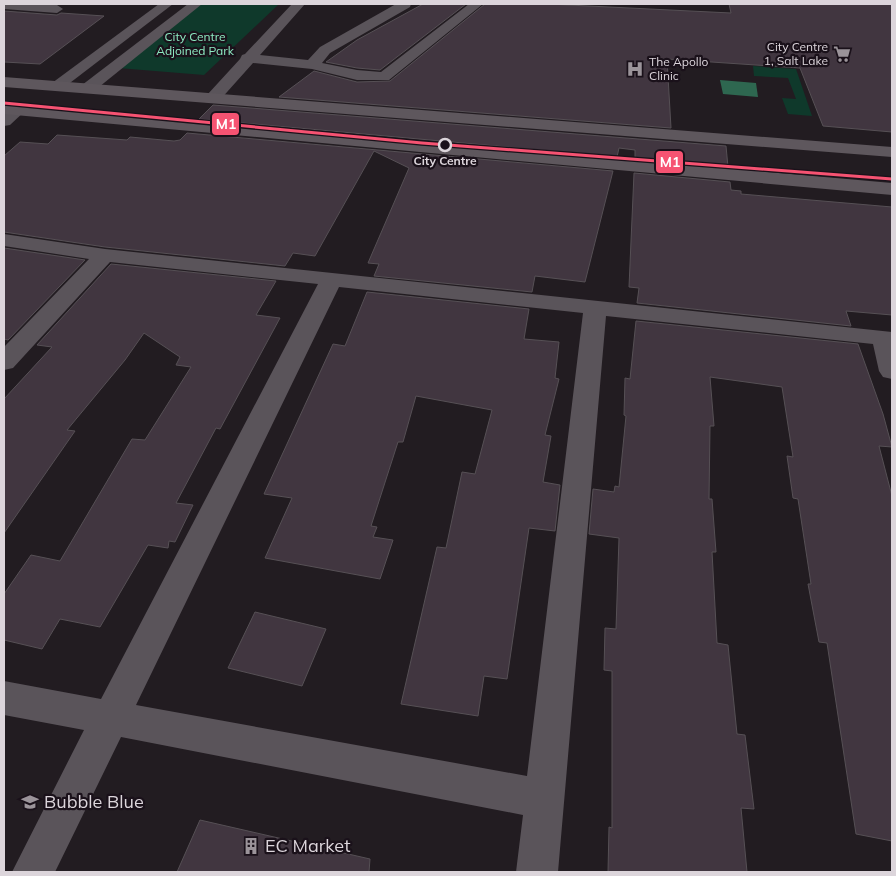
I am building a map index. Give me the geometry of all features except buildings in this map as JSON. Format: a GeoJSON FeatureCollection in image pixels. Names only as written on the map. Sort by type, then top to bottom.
{"type":"FeatureCollection","features":[{"type":"Feature","properties":{"kind":"main road"},"geometry":{"type":"LineString","coordinates":[[4,82],[892,152]]}},
{"type":"Feature","properties":{"kind":"main road"},"geometry":{"type":"LineString","coordinates":[[8,113],[892,189]]}},
{"type":"Feature","properties":{"kind":"street"},"geometry":{"type":"LineString","coordinates":[[57,86],[167,4]]}},
{"type":"Feature","properties":{"kind":"street"},"geometry":{"type":"LineString","coordinates":[[88,88],[196,4]]}},
{"type":"Feature","properties":{"kind":"street"},"geometry":{"type":"LineString","coordinates":[[213,98],[247,58],[299,4]]}},
{"type":"Feature","properties":{"kind":"street"},"geometry":{"type":"LineString","coordinates":[[312,65],[325,50],[405,4]]}},
{"type":"Feature","properties":{"kind":"street"},"geometry":{"type":"LineString","coordinates":[[247,58],[312,65],[357,75],[384,78],[477,4]]}},
{"type":"Feature","properties":{"kind":"street"},"geometry":{"type":"LineString","coordinates":[[4,6],[57,9]]}},
{"type":"Feature","properties":{"kind":"street"},"geometry":{"type":"LineString","coordinates":[[4,240],[105,255],[595,306],[887,339],[892,371]]}},
{"type":"Feature","properties":{"kind":"street"},"geometry":{"type":"LineString","coordinates":[[4,362],[105,255]]}},
{"type":"Feature","properties":{"kind":"street"},"geometry":{"type":"LineString","coordinates":[[33,872],[332,279]]}},
{"type":"Feature","properties":{"kind":"street"},"geometry":{"type":"LineString","coordinates":[[536,872],[595,306]]}},
{"type":"Feature","properties":{"kind":"street"},"geometry":{"type":"LineString","coordinates":[[4,698],[544,799]]}},
{"type":"Feature","properties":{"kind":"green space","name":"City Centre Adjoined Park"},"geometry":{"type":"Polygon","coordinates":[[[200,4],[279,4],[204,75],[118,68],[200,4]]]}},
{"type":"Feature","properties":{"kind":"green space"},"geometry":{"type":"Polygon","coordinates":[[[753,66],[796,69],[812,116],[788,114],[782,98],[796,99],[788,78],[754,76],[753,66]]]}},
{"type":"Feature","properties":{"kind":"shaded area"},"geometry":{"type":"Polygon","coordinates":[[[720,80],[756,83],[758,97],[723,94],[720,80]]]}},
{"type":"Feature","properties":{"kind":"transit line","name":"M1"},"geometry":{"type":"LineString","coordinates":[[4,103],[422,143],[892,179]]}},
{"type":"Feature","properties":{"kind":"place","name":"City Centre 1, Salt Lake"},"geometry":{"type":"Point","coordinates":[842,54]}},
{"type":"Feature","properties":{"kind":"place","name":"The Apollo Clinic"},"geometry":{"type":"Point","coordinates":[635,69]}},
{"type":"Feature","properties":{"kind":"place","name":"City Centre"},"geometry":{"type":"Point","coordinates":[445,145]}},
{"type":"Feature","properties":{"kind":"place","name":"Bubble Blue"},"geometry":{"type":"Point","coordinates":[30,802]}},
{"type":"Feature","properties":{"kind":"place","name":"EC Market"},"geometry":{"type":"Point","coordinates":[251,846]}}]}
